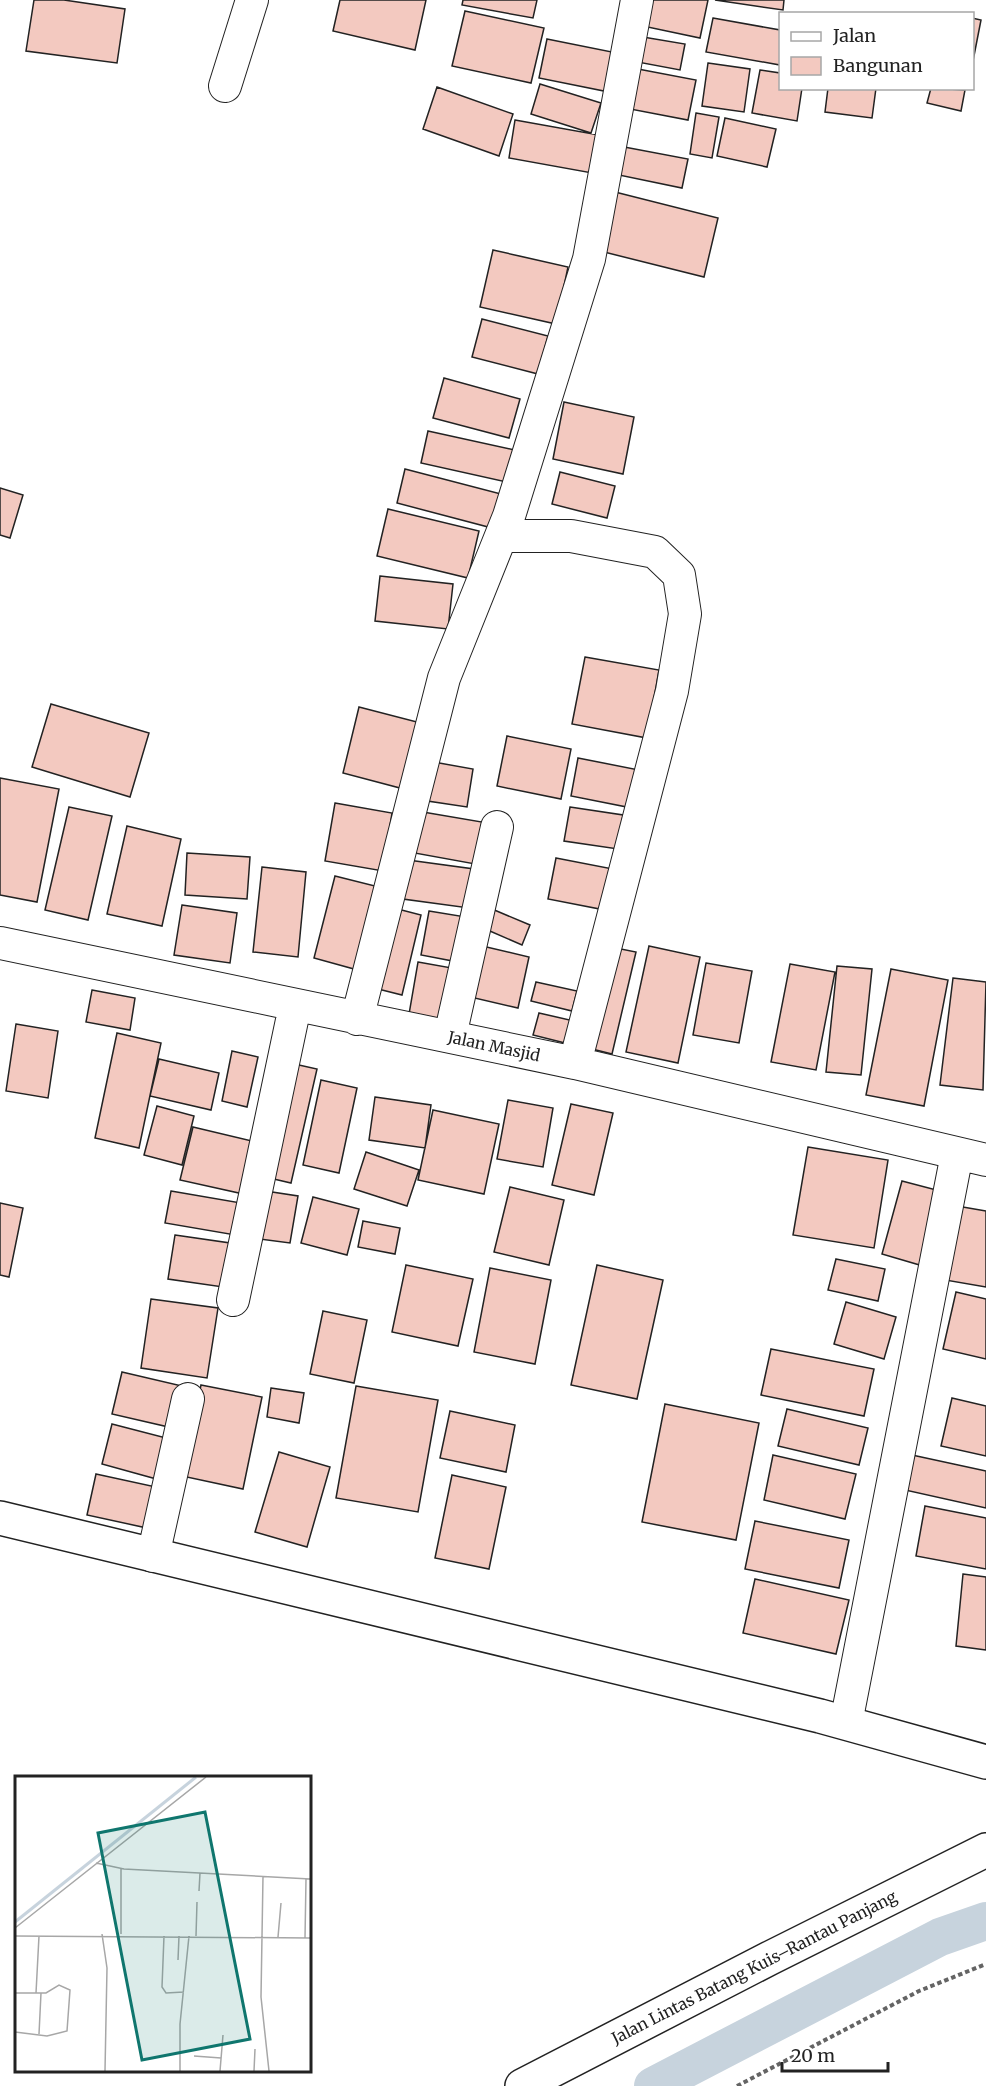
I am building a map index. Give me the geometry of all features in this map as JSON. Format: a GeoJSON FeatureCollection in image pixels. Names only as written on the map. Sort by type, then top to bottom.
{"type":"FeatureCollection","features":[{"type":"Feature","properties":{"kind":"street"},"geometry":{"type":"LineString","coordinates":[[225,86],[252,0]]}},
{"type":"Feature","properties":{"kind":"street"},"geometry":{"type":"LineString","coordinates":[[357,1019],[444,678],[502,536],[589,259],[637,0]]}},
{"type":"Feature","properties":{"kind":"street"},"geometry":{"type":"LineString","coordinates":[[502,536],[572,536],[656,552],[679,575],[685,614],[672,692],[575,1063]]}},
{"type":"Feature","properties":{"kind":"street"},"geometry":{"type":"LineString","coordinates":[[450,1036],[497,827]]}},
{"type":"Feature","properties":{"kind":"street","name":"Jalan Masjid"},"geometry":{"type":"LineString","coordinates":[[0,943],[575,1063],[971,1157]]}},
{"type":"Feature","properties":{"kind":"street"},"geometry":{"type":"LineString","coordinates":[[233,1300],[295,1006]]}},
{"type":"Feature","properties":{"kind":"street"},"geometry":{"type":"LineString","coordinates":[[846,1723],[971,1157]]}},
{"type":"Feature","properties":{"kind":"street"},"geometry":{"type":"LineString","coordinates":[[153,1556],[188,1399]]}},
{"type":"Feature","properties":{"kind":"street"},"geometry":{"type":"LineString","coordinates":[[0,1518],[846,1723],[986,1762]]}},
{"type":"Feature","properties":{"kind":"street","name":"Jalan Lintas Batang Kuis–Rantau Panjang"},"geometry":{"type":"LineString","coordinates":[[522,2086],[986,1850]]}},
{"type":"Feature","properties":{"kind":"path"},"geometry":{"type":"LineString","coordinates":[[737,2086],[920,1991],[986,1964]]}},
{"type":"Feature","properties":{"kind":"building"},"geometry":{"type":"Polygon","coordinates":[[[34,0],[64,0],[125,9],[117,63],[26,51],[34,0]]]}},
{"type":"Feature","properties":{"kind":"building"},"geometry":{"type":"Polygon","coordinates":[[[340,0],[426,0],[415,50],[333,31],[340,0]]]}},
{"type":"Feature","properties":{"kind":"building"},"geometry":{"type":"Polygon","coordinates":[[[463,0],[537,0],[533,18],[462,5],[463,0]]]}},
{"type":"Feature","properties":{"kind":"building"},"geometry":{"type":"Polygon","coordinates":[[[643,0],[708,0],[700,38],[638,25],[643,0]]]}},
{"type":"Feature","properties":{"kind":"building"},"geometry":{"type":"Polygon","coordinates":[[[715,0],[784,0],[783,10],[715,0]]]}},
{"type":"Feature","properties":{"kind":"building"},"geometry":{"type":"Polygon","coordinates":[[[465,11],[544,28],[531,83],[452,66],[465,11]]]}},
{"type":"Feature","properties":{"kind":"building"},"geometry":{"type":"Polygon","coordinates":[[[713,18],[779,30],[779,65],[706,52],[713,18]]]}},
{"type":"Feature","properties":{"kind":"building"},"geometry":{"type":"Polygon","coordinates":[[[974,18],[981,20],[974,56],[974,18]]]}},
{"type":"Feature","properties":{"kind":"building"},"geometry":{"type":"Polygon","coordinates":[[[637,36],[685,44],[680,70],[632,61],[637,36]]]}},
{"type":"Feature","properties":{"kind":"building"},"geometry":{"type":"Polygon","coordinates":[[[547,39],[617,53],[609,92],[539,78],[547,39]]]}},
{"type":"Feature","properties":{"kind":"building"},"geometry":{"type":"Polygon","coordinates":[[[708,63],[750,69],[744,112],[702,106],[708,63]]]}},
{"type":"Feature","properties":{"kind":"building"},"geometry":{"type":"Polygon","coordinates":[[[638,69],[696,80],[688,120],[630,109],[638,69]]]}},
{"type":"Feature","properties":{"kind":"building"},"geometry":{"type":"Polygon","coordinates":[[[760,70],[779,73],[779,90],[802,90],[797,121],[752,113],[760,70]]]}},
{"type":"Feature","properties":{"kind":"building"},"geometry":{"type":"Polygon","coordinates":[[[540,84],[601,103],[591,133],[531,114],[540,84]]]}},
{"type":"Feature","properties":{"kind":"building"},"geometry":{"type":"Polygon","coordinates":[[[437,87],[513,114],[499,156],[423,129],[437,87]]]}},
{"type":"Feature","properties":{"kind":"building"},"geometry":{"type":"Polygon","coordinates":[[[828,90],[876,90],[872,118],[825,112],[828,90]]]}},
{"type":"Feature","properties":{"kind":"building"},"geometry":{"type":"Polygon","coordinates":[[[930,90],[965,90],[961,111],[927,103],[930,90]]]}},
{"type":"Feature","properties":{"kind":"building"},"geometry":{"type":"Polygon","coordinates":[[[696,113],[719,117],[712,158],[690,154],[696,113]]]}},
{"type":"Feature","properties":{"kind":"building"},"geometry":{"type":"Polygon","coordinates":[[[725,118],[776,129],[767,167],[717,156],[725,118]]]}},
{"type":"Feature","properties":{"kind":"building"},"geometry":{"type":"Polygon","coordinates":[[[515,120],[599,135],[592,173],[509,158],[515,120]]]}},
{"type":"Feature","properties":{"kind":"building"},"geometry":{"type":"Polygon","coordinates":[[[619,146],[688,159],[682,188],[614,174],[619,146]]]}},
{"type":"Feature","properties":{"kind":"building"},"geometry":{"type":"Polygon","coordinates":[[[615,192],[718,218],[704,277],[600,251],[615,192]]]}},
{"type":"Feature","properties":{"kind":"building"},"geometry":{"type":"Polygon","coordinates":[[[493,250],[568,267],[556,324],[480,307],[493,250]]]}},
{"type":"Feature","properties":{"kind":"building"},"geometry":{"type":"Polygon","coordinates":[[[482,319],[548,336],[538,374],[472,357],[482,319]]]}},
{"type":"Feature","properties":{"kind":"building"},"geometry":{"type":"Polygon","coordinates":[[[444,378],[520,399],[509,438],[433,418],[444,378]]]}},
{"type":"Feature","properties":{"kind":"building"},"geometry":{"type":"Polygon","coordinates":[[[564,402],[634,417],[623,474],[553,459],[564,402]]]}},
{"type":"Feature","properties":{"kind":"building"},"geometry":{"type":"Polygon","coordinates":[[[428,431],[519,451],[511,483],[421,463],[428,431]]]}},
{"type":"Feature","properties":{"kind":"building"},"geometry":{"type":"Polygon","coordinates":[[[405,469],[501,494],[492,528],[397,503],[405,469]]]}},
{"type":"Feature","properties":{"kind":"building"},"geometry":{"type":"Polygon","coordinates":[[[560,472],[615,486],[607,518],[552,504],[560,472]]]}},
{"type":"Feature","properties":{"kind":"building"},"geometry":{"type":"Polygon","coordinates":[[[0,488],[23,495],[10,538],[0,535],[0,488]]]}},
{"type":"Feature","properties":{"kind":"building"},"geometry":{"type":"Polygon","coordinates":[[[388,509],[479,531],[468,578],[377,556],[388,509]]]}},
{"type":"Feature","properties":{"kind":"building"},"geometry":{"type":"Polygon","coordinates":[[[380,576],[453,584],[448,629],[375,621],[380,576]]]}},
{"type":"Feature","properties":{"kind":"building"},"geometry":{"type":"Polygon","coordinates":[[[585,657],[659,670],[647,738],[572,724],[585,657]]]}},
{"type":"Feature","properties":{"kind":"building"},"geometry":{"type":"Polygon","coordinates":[[[51,704],[149,733],[130,797],[32,767],[51,704]]]}},
{"type":"Feature","properties":{"kind":"building"},"geometry":{"type":"Polygon","coordinates":[[[359,707],[417,722],[400,788],[343,773],[359,707]]]}},
{"type":"Feature","properties":{"kind":"building"},"geometry":{"type":"Polygon","coordinates":[[[507,736],[571,749],[561,799],[497,786],[507,736]]]}},
{"type":"Feature","properties":{"kind":"building"},"geometry":{"type":"Polygon","coordinates":[[[578,758],[639,770],[632,808],[571,796],[578,758]]]}},
{"type":"Feature","properties":{"kind":"building"},"geometry":{"type":"Polygon","coordinates":[[[428,761],[473,769],[467,807],[421,800],[428,761]]]}},
{"type":"Feature","properties":{"kind":"building"},"geometry":{"type":"Polygon","coordinates":[[[0,778],[59,789],[37,902],[0,895],[0,778]]]}},
{"type":"Feature","properties":{"kind":"building"},"geometry":{"type":"Polygon","coordinates":[[[335,803],[392,813],[383,871],[325,861],[335,803]]]}},
{"type":"Feature","properties":{"kind":"building"},"geometry":{"type":"Polygon","coordinates":[[[69,807],[112,816],[88,920],[45,910],[69,807]]]}},
{"type":"Feature","properties":{"kind":"building"},"geometry":{"type":"Polygon","coordinates":[[[570,807],[623,815],[618,849],[564,841],[570,807]]]}},
{"type":"Feature","properties":{"kind":"building"},"geometry":{"type":"Polygon","coordinates":[[[417,811],[482,822],[475,864],[409,852],[417,811]]]}},
{"type":"Feature","properties":{"kind":"building"},"geometry":{"type":"Polygon","coordinates":[[[127,826],[181,839],[162,926],[107,914],[127,826]]]}},
{"type":"Feature","properties":{"kind":"building"},"geometry":{"type":"Polygon","coordinates":[[[187,853],[250,857],[247,899],[185,895],[187,853]]]}},
{"type":"Feature","properties":{"kind":"building"},"geometry":{"type":"Polygon","coordinates":[[[556,858],[613,869],[605,910],[548,899],[556,858]]]}},
{"type":"Feature","properties":{"kind":"building"},"geometry":{"type":"Polygon","coordinates":[[[408,860],[474,869],[469,908],[403,899],[408,860]]]}},
{"type":"Feature","properties":{"kind":"building"},"geometry":{"type":"Polygon","coordinates":[[[262,867],[306,872],[298,957],[253,952],[262,867]]]}},
{"type":"Feature","properties":{"kind":"building"},"geometry":{"type":"Polygon","coordinates":[[[335,876],[375,886],[354,969],[314,958],[335,876]]]}},
{"type":"Feature","properties":{"kind":"building"},"geometry":{"type":"Polygon","coordinates":[[[182,905],[237,913],[230,963],[174,955],[182,905]]]}},
{"type":"Feature","properties":{"kind":"building"},"geometry":{"type":"Polygon","coordinates":[[[390,907],[421,915],[402,995],[370,987],[390,907]]]}},
{"type":"Feature","properties":{"kind":"building"},"geometry":{"type":"Polygon","coordinates":[[[492,909],[530,925],[522,945],[483,928],[492,909]]]}},
{"type":"Feature","properties":{"kind":"building"},"geometry":{"type":"Polygon","coordinates":[[[429,911],[466,917],[458,962],[421,955],[429,911]]]}},
{"type":"Feature","properties":{"kind":"building"},"geometry":{"type":"Polygon","coordinates":[[[478,945],[529,957],[518,1008],[466,996],[478,945]]]}},
{"type":"Feature","properties":{"kind":"building"},"geometry":{"type":"Polygon","coordinates":[[[649,946],[700,957],[678,1063],[626,1052],[649,946]]]}},
{"type":"Feature","properties":{"kind":"building"},"geometry":{"type":"Polygon","coordinates":[[[611,947],[636,952],[612,1054],[588,1048],[611,947]]]}},
{"type":"Feature","properties":{"kind":"building"},"geometry":{"type":"Polygon","coordinates":[[[418,962],[452,968],[443,1025],[408,1020],[418,962]]]}},
{"type":"Feature","properties":{"kind":"building"},"geometry":{"type":"Polygon","coordinates":[[[706,963],[752,971],[739,1043],[693,1035],[706,963]]]}},
{"type":"Feature","properties":{"kind":"building"},"geometry":{"type":"Polygon","coordinates":[[[790,964],[835,972],[816,1070],[771,1062],[790,964]]]}},
{"type":"Feature","properties":{"kind":"building"},"geometry":{"type":"Polygon","coordinates":[[[837,966],[872,969],[861,1075],[826,1072],[837,966]]]}},
{"type":"Feature","properties":{"kind":"building"},"geometry":{"type":"Polygon","coordinates":[[[891,969],[948,980],[924,1106],[866,1095],[891,969]]]}},
{"type":"Feature","properties":{"kind":"building"},"geometry":{"type":"Polygon","coordinates":[[[953,978],[986,982],[983,1090],[940,1085],[953,978]]]}},
{"type":"Feature","properties":{"kind":"building"},"geometry":{"type":"Polygon","coordinates":[[[536,982],[577,991],[572,1011],[531,1001],[536,982]]]}},
{"type":"Feature","properties":{"kind":"building"},"geometry":{"type":"Polygon","coordinates":[[[92,990],[135,998],[130,1030],[86,1022],[92,990]]]}},
{"type":"Feature","properties":{"kind":"building"},"geometry":{"type":"Polygon","coordinates":[[[539,1013],[574,1021],[569,1044],[533,1035],[539,1013]]]}},
{"type":"Feature","properties":{"kind":"building"},"geometry":{"type":"Polygon","coordinates":[[[16,1024],[58,1031],[48,1098],[6,1091],[16,1024]]]}},
{"type":"Feature","properties":{"kind":"building"},"geometry":{"type":"Polygon","coordinates":[[[117,1033],[161,1043],[139,1148],[95,1138],[117,1033]]]}},
{"type":"Feature","properties":{"kind":"building"},"geometry":{"type":"Polygon","coordinates":[[[232,1051],[258,1057],[247,1107],[222,1101],[232,1051]]]}},
{"type":"Feature","properties":{"kind":"building"},"geometry":{"type":"Polygon","coordinates":[[[159,1059],[219,1073],[211,1110],[150,1096],[159,1059]]]}},
{"type":"Feature","properties":{"kind":"building"},"geometry":{"type":"Polygon","coordinates":[[[290,1063],[317,1069],[291,1183],[265,1177],[290,1063]]]}},
{"type":"Feature","properties":{"kind":"building"},"geometry":{"type":"Polygon","coordinates":[[[321,1080],[357,1088],[339,1173],[303,1165],[321,1080]]]}},
{"type":"Feature","properties":{"kind":"building"},"geometry":{"type":"Polygon","coordinates":[[[375,1097],[431,1105],[425,1148],[369,1140],[375,1097]]]}},
{"type":"Feature","properties":{"kind":"building"},"geometry":{"type":"Polygon","coordinates":[[[508,1100],[553,1108],[543,1167],[497,1159],[508,1100]]]}},
{"type":"Feature","properties":{"kind":"building"},"geometry":{"type":"Polygon","coordinates":[[[571,1104],[613,1113],[594,1195],[552,1185],[571,1104]]]}},
{"type":"Feature","properties":{"kind":"building"},"geometry":{"type":"Polygon","coordinates":[[[157,1106],[194,1116],[182,1165],[144,1155],[157,1106]]]}},
{"type":"Feature","properties":{"kind":"building"},"geometry":{"type":"Polygon","coordinates":[[[433,1110],[499,1124],[484,1194],[418,1180],[433,1110]]]}},
{"type":"Feature","properties":{"kind":"building"},"geometry":{"type":"Polygon","coordinates":[[[193,1127],[260,1143],[248,1195],[180,1180],[193,1127]]]}},
{"type":"Feature","properties":{"kind":"building"},"geometry":{"type":"Polygon","coordinates":[[[808,1147],[888,1160],[874,1248],[793,1235],[808,1147]]]}},
{"type":"Feature","properties":{"kind":"building"},"geometry":{"type":"Polygon","coordinates":[[[366,1152],[419,1170],[407,1206],[354,1189],[366,1152]]]}},
{"type":"Feature","properties":{"kind":"building"},"geometry":{"type":"Polygon","coordinates":[[[902,1181],[944,1192],[923,1266],[882,1254],[902,1181]]]}},
{"type":"Feature","properties":{"kind":"building"},"geometry":{"type":"Polygon","coordinates":[[[510,1187],[564,1200],[549,1265],[494,1252],[510,1187]]]}},
{"type":"Feature","properties":{"kind":"building"},"geometry":{"type":"Polygon","coordinates":[[[259,1190],[298,1196],[290,1243],[252,1238],[259,1190]]]}},
{"type":"Feature","properties":{"kind":"building"},"geometry":{"type":"Polygon","coordinates":[[[171,1191],[247,1204],[241,1236],[165,1223],[171,1191]]]}},
{"type":"Feature","properties":{"kind":"building"},"geometry":{"type":"Polygon","coordinates":[[[313,1197],[359,1209],[347,1255],[301,1243],[313,1197]]]}},
{"type":"Feature","properties":{"kind":"building"},"geometry":{"type":"Polygon","coordinates":[[[0,1203],[23,1208],[9,1277],[0,1275],[0,1203]]]}},
{"type":"Feature","properties":{"kind":"building"},"geometry":{"type":"Polygon","coordinates":[[[957,1206],[986,1211],[986,1287],[945,1280],[957,1206]]]}},
{"type":"Feature","properties":{"kind":"building"},"geometry":{"type":"Polygon","coordinates":[[[363,1221],[400,1228],[395,1254],[358,1247],[363,1221]]]}},
{"type":"Feature","properties":{"kind":"building"},"geometry":{"type":"Polygon","coordinates":[[[175,1235],[230,1243],[223,1287],[168,1279],[175,1235]]]}},
{"type":"Feature","properties":{"kind":"building"},"geometry":{"type":"Polygon","coordinates":[[[836,1259],[885,1269],[878,1301],[828,1290],[836,1259]]]}},
{"type":"Feature","properties":{"kind":"building"},"geometry":{"type":"Polygon","coordinates":[[[406,1265],[473,1279],[458,1346],[392,1332],[406,1265]]]}},
{"type":"Feature","properties":{"kind":"building"},"geometry":{"type":"Polygon","coordinates":[[[597,1265],[663,1280],[637,1399],[571,1385],[597,1265]]]}},
{"type":"Feature","properties":{"kind":"building"},"geometry":{"type":"Polygon","coordinates":[[[490,1268],[551,1280],[535,1364],[474,1352],[490,1268]]]}},
{"type":"Feature","properties":{"kind":"building"},"geometry":{"type":"Polygon","coordinates":[[[956,1292],[986,1299],[986,1359],[943,1349],[956,1292]]]}},
{"type":"Feature","properties":{"kind":"building"},"geometry":{"type":"Polygon","coordinates":[[[151,1299],[218,1308],[207,1378],[141,1368],[151,1299]]]}},
{"type":"Feature","properties":{"kind":"building"},"geometry":{"type":"Polygon","coordinates":[[[846,1302],[896,1317],[884,1359],[834,1344],[846,1302]]]}},
{"type":"Feature","properties":{"kind":"building"},"geometry":{"type":"Polygon","coordinates":[[[323,1311],[367,1320],[354,1383],[310,1374],[323,1311]]]}},
{"type":"Feature","properties":{"kind":"building"},"geometry":{"type":"Polygon","coordinates":[[[771,1349],[874,1369],[864,1416],[761,1395],[771,1349]]]}},
{"type":"Feature","properties":{"kind":"building"},"geometry":{"type":"Polygon","coordinates":[[[122,1372],[182,1386],[173,1428],[112,1414],[122,1372]]]}},
{"type":"Feature","properties":{"kind":"building"},"geometry":{"type":"Polygon","coordinates":[[[201,1385],[262,1397],[243,1489],[182,1476],[201,1385]]]}},
{"type":"Feature","properties":{"kind":"building"},"geometry":{"type":"Polygon","coordinates":[[[356,1386],[438,1400],[418,1512],[336,1498],[356,1386]]]}},
{"type":"Feature","properties":{"kind":"building"},"geometry":{"type":"Polygon","coordinates":[[[271,1388],[304,1393],[299,1423],[267,1417],[271,1388]]]}},
{"type":"Feature","properties":{"kind":"building"},"geometry":{"type":"Polygon","coordinates":[[[952,1398],[986,1406],[986,1456],[941,1446],[952,1398]]]}},
{"type":"Feature","properties":{"kind":"building"},"geometry":{"type":"Polygon","coordinates":[[[665,1404],[759,1423],[736,1540],[642,1522],[665,1404]]]}},
{"type":"Feature","properties":{"kind":"building"},"geometry":{"type":"Polygon","coordinates":[[[787,1409],[868,1428],[859,1465],[778,1446],[787,1409]]]}},
{"type":"Feature","properties":{"kind":"building"},"geometry":{"type":"Polygon","coordinates":[[[450,1411],[515,1425],[506,1472],[440,1458],[450,1411]]]}},
{"type":"Feature","properties":{"kind":"building"},"geometry":{"type":"Polygon","coordinates":[[[112,1424],[170,1439],[160,1480],[102,1464],[112,1424]]]}},
{"type":"Feature","properties":{"kind":"building"},"geometry":{"type":"Polygon","coordinates":[[[279,1452],[330,1467],[307,1547],[255,1532],[279,1452]]]}},
{"type":"Feature","properties":{"kind":"building"},"geometry":{"type":"Polygon","coordinates":[[[773,1455],[856,1474],[845,1519],[764,1500],[773,1455]]]}},
{"type":"Feature","properties":{"kind":"building"},"geometry":{"type":"Polygon","coordinates":[[[912,1455],[986,1471],[986,1508],[905,1490],[912,1455]]]}},
{"type":"Feature","properties":{"kind":"building"},"geometry":{"type":"Polygon","coordinates":[[[96,1474],[156,1487],[147,1528],[87,1515],[96,1474]]]}},
{"type":"Feature","properties":{"kind":"building"},"geometry":{"type":"Polygon","coordinates":[[[452,1475],[506,1487],[489,1569],[435,1558],[452,1475]]]}},
{"type":"Feature","properties":{"kind":"building"},"geometry":{"type":"Polygon","coordinates":[[[925,1506],[986,1518],[986,1569],[916,1556],[925,1506]]]}},
{"type":"Feature","properties":{"kind":"building"},"geometry":{"type":"Polygon","coordinates":[[[755,1521],[849,1540],[839,1588],[745,1569],[755,1521]]]}},
{"type":"Feature","properties":{"kind":"building"},"geometry":{"type":"Polygon","coordinates":[[[963,1574],[986,1577],[986,1650],[956,1646],[963,1574]]]}},
{"type":"Feature","properties":{"kind":"building"},"geometry":{"type":"Polygon","coordinates":[[[755,1579],[849,1600],[836,1654],[743,1633],[755,1579]]]}},
{"type":"Feature","properties":{"kind":"waterway"},"geometry":{"type":"LineString","coordinates":[[653,2086],[940,1937],[986,1921]]}}]}
